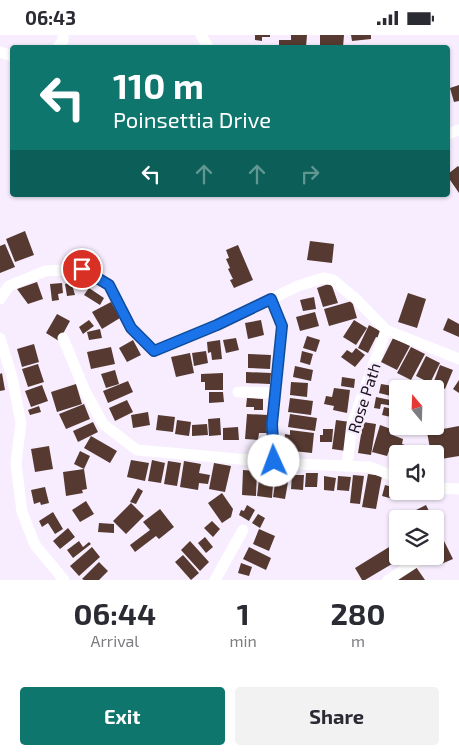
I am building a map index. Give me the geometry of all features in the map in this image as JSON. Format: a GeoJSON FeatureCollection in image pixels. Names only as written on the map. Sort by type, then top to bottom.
{"type":"FeatureCollection","features":[{"type":"Feature","properties":{"kind":"street"},"geometry":{"type":"LineString","coordinates":[[0,299],[9,286],[45,271],[82,269],[109,285],[131,328],[154,351],[323,277],[334,280],[357,300],[386,330],[459,359]]}},
{"type":"Feature","properties":{"kind":"street"},"geometry":{"type":"LineString","coordinates":[[271,299],[282,326],[272,424],[274,461]]}},
{"type":"Feature","properties":{"kind":"street","name":"Rose Path"},"geometry":{"type":"LineString","coordinates":[[347,466],[352,424],[386,330]]}},
{"type":"Feature","properties":{"kind":"street"},"geometry":{"type":"LineString","coordinates":[[0,338],[12,377],[21,423],[16,463],[22,512],[35,545],[64,580]]}},
{"type":"Feature","properties":{"kind":"street"},"geometry":{"type":"LineString","coordinates":[[63,338],[85,391],[103,424],[137,450],[370,467],[389,474]]}},
{"type":"Feature","properties":{"kind":"street"},"geometry":{"type":"LineString","coordinates":[[238,392],[275,393]]}},
{"type":"Feature","properties":{"kind":"street"},"geometry":{"type":"LineString","coordinates":[[444,488],[459,489]]}},
{"type":"Feature","properties":{"kind":"street"},"geometry":{"type":"LineString","coordinates":[[215,580],[243,530]]}},
{"type":"Feature","properties":{"kind":"street"},"geometry":{"type":"LineString","coordinates":[[388,580],[411,565]]}},
{"type":"Feature","properties":{"kind":"building"},"geometry":{"type":"Polygon","coordinates":[[[255,35],[270,35],[270,37],[262,37],[262,41],[255,40],[255,35]]]}},
{"type":"Feature","properties":{"kind":"building"},"geometry":{"type":"Polygon","coordinates":[[[291,35],[307,35],[306,45],[279,45],[279,40],[291,40],[291,35]]]}},
{"type":"Feature","properties":{"kind":"building"},"geometry":{"type":"Polygon","coordinates":[[[320,35],[344,35],[343,45],[320,45],[320,35]]]}},
{"type":"Feature","properties":{"kind":"building"},"geometry":{"type":"Polygon","coordinates":[[[351,35],[371,35],[371,39],[352,41],[351,35]]]}},
{"type":"Feature","properties":{"kind":"building"},"geometry":{"type":"Polygon","coordinates":[[[459,85],[459,101],[454,102],[450,88],[459,85]]]}},
{"type":"Feature","properties":{"kind":"building"},"geometry":{"type":"Polygon","coordinates":[[[459,167],[459,193],[450,180],[450,172],[459,167]]]}},
{"type":"Feature","properties":{"kind":"building"},"geometry":{"type":"Polygon","coordinates":[[[25,231],[34,255],[15,262],[6,239],[25,231]]]}},
{"type":"Feature","properties":{"kind":"building"},"geometry":{"type":"Polygon","coordinates":[[[310,241],[334,244],[332,263],[307,260],[310,241]]]}},
{"type":"Feature","properties":{"kind":"building"},"geometry":{"type":"Polygon","coordinates":[[[5,244],[15,267],[0,273],[0,246],[5,244]]]}},
{"type":"Feature","properties":{"kind":"building"},"geometry":{"type":"Polygon","coordinates":[[[238,245],[253,280],[234,288],[230,280],[233,279],[228,269],[230,268],[226,259],[229,258],[226,250],[238,245]]]}},
{"type":"Feature","properties":{"kind":"building"},"geometry":{"type":"Polygon","coordinates":[[[77,281],[78,287],[73,288],[75,295],[67,296],[65,284],[77,281]]]}},
{"type":"Feature","properties":{"kind":"building"},"geometry":{"type":"Polygon","coordinates":[[[37,282],[43,299],[28,304],[17,289],[37,282]]]}},
{"type":"Feature","properties":{"kind":"building"},"geometry":{"type":"Polygon","coordinates":[[[62,283],[63,293],[58,294],[59,300],[52,301],[50,284],[62,283]]]}},
{"type":"Feature","properties":{"kind":"building"},"geometry":{"type":"Polygon","coordinates":[[[331,283],[338,303],[323,307],[317,288],[331,283]]]}},
{"type":"Feature","properties":{"kind":"building"},"geometry":{"type":"Polygon","coordinates":[[[89,288],[104,298],[100,305],[84,295],[89,288]]]}},
{"type":"Feature","properties":{"kind":"building"},"geometry":{"type":"Polygon","coordinates":[[[408,293],[426,299],[417,328],[398,322],[408,293]]]}},
{"type":"Feature","properties":{"kind":"building"},"geometry":{"type":"Polygon","coordinates":[[[314,297],[316,309],[303,311],[300,300],[314,297]]]}},
{"type":"Feature","properties":{"kind":"building"},"geometry":{"type":"Polygon","coordinates":[[[352,301],[357,318],[329,326],[324,309],[352,301]]]}},
{"type":"Feature","properties":{"kind":"building"},"geometry":{"type":"Polygon","coordinates":[[[111,302],[120,318],[102,329],[92,312],[111,302]]]}},
{"type":"Feature","properties":{"kind":"building"},"geometry":{"type":"Polygon","coordinates":[[[315,312],[319,326],[300,331],[296,317],[315,312]]]}},
{"type":"Feature","properties":{"kind":"building"},"geometry":{"type":"Polygon","coordinates":[[[57,314],[70,321],[59,341],[46,333],[57,314]]]}},
{"type":"Feature","properties":{"kind":"building"},"geometry":{"type":"Polygon","coordinates":[[[448,318],[459,324],[459,337],[443,330],[448,318]]]}},
{"type":"Feature","properties":{"kind":"building"},"geometry":{"type":"Polygon","coordinates":[[[89,320],[94,326],[83,334],[79,327],[89,320]]]}},
{"type":"Feature","properties":{"kind":"building"},"geometry":{"type":"Polygon","coordinates":[[[261,320],[264,335],[248,339],[245,323],[261,320]]]}},
{"type":"Feature","properties":{"kind":"building"},"geometry":{"type":"Polygon","coordinates":[[[354,320],[367,328],[356,345],[343,337],[354,320]]]}},
{"type":"Feature","properties":{"kind":"building"},"geometry":{"type":"Polygon","coordinates":[[[369,325],[382,332],[379,338],[376,337],[368,353],[358,348],[369,325]]]}},
{"type":"Feature","properties":{"kind":"building"},"geometry":{"type":"Polygon","coordinates":[[[100,329],[102,338],[89,340],[87,332],[100,329]]]}},
{"type":"Feature","properties":{"kind":"building"},"geometry":{"type":"Polygon","coordinates":[[[307,336],[320,340],[316,352],[303,348],[307,336]]]}},
{"type":"Feature","properties":{"kind":"building"},"geometry":{"type":"Polygon","coordinates":[[[236,338],[239,350],[226,353],[223,340],[236,338]]]}},
{"type":"Feature","properties":{"kind":"building"},"geometry":{"type":"Polygon","coordinates":[[[393,338],[410,346],[397,370],[381,362],[393,338]]]}},
{"type":"Feature","properties":{"kind":"building"},"geometry":{"type":"Polygon","coordinates":[[[133,340],[141,355],[127,362],[119,348],[133,340]]]}},
{"type":"Feature","properties":{"kind":"building"},"geometry":{"type":"Polygon","coordinates":[[[220,340],[222,359],[212,360],[211,352],[208,353],[207,342],[220,340]]]}},
{"type":"Feature","properties":{"kind":"building"},"geometry":{"type":"Polygon","coordinates":[[[34,344],[39,362],[22,367],[17,349],[34,344]]]}},
{"type":"Feature","properties":{"kind":"building"},"geometry":{"type":"Polygon","coordinates":[[[111,347],[115,364],[91,369],[87,352],[111,347]]]}},
{"type":"Feature","properties":{"kind":"building"},"geometry":{"type":"Polygon","coordinates":[[[411,347],[425,354],[411,380],[397,373],[411,347]]]}},
{"type":"Feature","properties":{"kind":"building"},"geometry":{"type":"Polygon","coordinates":[[[356,348],[365,355],[355,367],[341,357],[347,350],[352,353],[356,348]]]}},
{"type":"Feature","properties":{"kind":"building"},"geometry":{"type":"Polygon","coordinates":[[[206,351],[208,363],[194,366],[192,353],[206,351]]]}},
{"type":"Feature","properties":{"kind":"building"},"geometry":{"type":"Polygon","coordinates":[[[302,351],[313,354],[310,365],[300,362],[302,351]]]}},
{"type":"Feature","properties":{"kind":"building"},"geometry":{"type":"Polygon","coordinates":[[[190,353],[194,373],[176,377],[171,357],[190,353]]]}},
{"type":"Feature","properties":{"kind":"building"},"geometry":{"type":"Polygon","coordinates":[[[248,354],[271,355],[270,369],[248,368],[248,354]]]}},
{"type":"Feature","properties":{"kind":"building"},"geometry":{"type":"Polygon","coordinates":[[[426,356],[440,363],[432,380],[424,380],[416,376],[426,356]]]}},
{"type":"Feature","properties":{"kind":"building"},"geometry":{"type":"Polygon","coordinates":[[[38,364],[44,382],[28,387],[22,369],[38,364]]]}},
{"type":"Feature","properties":{"kind":"building"},"geometry":{"type":"Polygon","coordinates":[[[440,365],[453,370],[445,389],[444,380],[434,380],[440,365]]]}},
{"type":"Feature","properties":{"kind":"building"},"geometry":{"type":"Polygon","coordinates":[[[295,366],[313,370],[311,381],[293,377],[295,366]]]}},
{"type":"Feature","properties":{"kind":"building"},"geometry":{"type":"Polygon","coordinates":[[[115,370],[119,384],[106,388],[101,374],[115,370]]]}},
{"type":"Feature","properties":{"kind":"building"},"geometry":{"type":"Polygon","coordinates":[[[246,372],[271,373],[270,384],[246,383],[246,372]]]}},
{"type":"Feature","properties":{"kind":"building"},"geometry":{"type":"Polygon","coordinates":[[[2,373],[5,390],[0,391],[0,374],[2,373]]]}},
{"type":"Feature","properties":{"kind":"building"},"geometry":{"type":"Polygon","coordinates":[[[223,373],[223,390],[205,390],[205,382],[201,382],[201,374],[223,373]]]}},
{"type":"Feature","properties":{"kind":"building"},"geometry":{"type":"Polygon","coordinates":[[[342,377],[355,379],[354,388],[341,386],[342,377]]]}},
{"type":"Feature","properties":{"kind":"building"},"geometry":{"type":"Polygon","coordinates":[[[459,380],[459,393],[453,389],[459,380]]]}},
{"type":"Feature","properties":{"kind":"building"},"geometry":{"type":"Polygon","coordinates":[[[128,381],[133,392],[108,403],[103,391],[128,381]]]}},
{"type":"Feature","properties":{"kind":"building"},"geometry":{"type":"Polygon","coordinates":[[[291,382],[308,383],[307,397],[290,395],[291,382]]]}},
{"type":"Feature","properties":{"kind":"building"},"geometry":{"type":"Polygon","coordinates":[[[76,384],[82,404],[57,412],[51,392],[76,384]]]}},
{"type":"Feature","properties":{"kind":"building"},"geometry":{"type":"Polygon","coordinates":[[[381,384],[389,385],[389,396],[379,393],[381,384]]]}},
{"type":"Feature","properties":{"kind":"building"},"geometry":{"type":"Polygon","coordinates":[[[42,385],[48,401],[31,407],[25,391],[42,385]]]}},
{"type":"Feature","properties":{"kind":"building"},"geometry":{"type":"Polygon","coordinates":[[[334,388],[350,390],[347,413],[333,410],[334,406],[324,404],[326,396],[332,397],[334,388]]]}},
{"type":"Feature","properties":{"kind":"building"},"geometry":{"type":"Polygon","coordinates":[[[209,392],[223,392],[224,402],[209,403],[209,392]]]}},
{"type":"Feature","properties":{"kind":"building"},"geometry":{"type":"Polygon","coordinates":[[[376,397],[389,400],[389,405],[381,404],[380,409],[374,408],[376,397]]]}},
{"type":"Feature","properties":{"kind":"building"},"geometry":{"type":"Polygon","coordinates":[[[247,398],[263,399],[263,410],[254,410],[254,407],[246,407],[247,398]]]}},
{"type":"Feature","properties":{"kind":"building"},"geometry":{"type":"Polygon","coordinates":[[[290,398],[313,401],[311,415],[288,412],[290,398]]]}},
{"type":"Feature","properties":{"kind":"building"},"geometry":{"type":"Polygon","coordinates":[[[127,400],[133,412],[115,421],[109,408],[127,400]]]}},
{"type":"Feature","properties":{"kind":"building"},"geometry":{"type":"Polygon","coordinates":[[[84,404],[90,419],[66,429],[59,414],[84,404]]]}},
{"type":"Feature","properties":{"kind":"building"},"geometry":{"type":"Polygon","coordinates":[[[39,406],[41,412],[30,415],[28,410],[39,406]]]}},
{"type":"Feature","properties":{"kind":"building"},"geometry":{"type":"Polygon","coordinates":[[[384,407],[389,408],[389,417],[382,415],[384,407]]]}},
{"type":"Feature","properties":{"kind":"building"},"geometry":{"type":"Polygon","coordinates":[[[148,412],[150,425],[133,428],[131,415],[148,412]]]}},
{"type":"Feature","properties":{"kind":"building"},"geometry":{"type":"Polygon","coordinates":[[[247,414],[268,415],[267,433],[259,433],[258,440],[245,439],[247,414]]]}},
{"type":"Feature","properties":{"kind":"building"},"geometry":{"type":"Polygon","coordinates":[[[290,414],[317,418],[315,431],[288,427],[290,414]]]}},
{"type":"Feature","properties":{"kind":"building"},"geometry":{"type":"Polygon","coordinates":[[[158,415],[175,417],[173,432],[156,430],[158,415]]]}},
{"type":"Feature","properties":{"kind":"building"},"geometry":{"type":"Polygon","coordinates":[[[220,418],[221,435],[209,436],[208,419],[220,418]]]}},
{"type":"Feature","properties":{"kind":"building"},"geometry":{"type":"Polygon","coordinates":[[[177,420],[191,422],[189,436],[175,434],[177,420]]]}},
{"type":"Feature","properties":{"kind":"building"},"geometry":{"type":"Polygon","coordinates":[[[336,420],[350,422],[346,451],[332,449],[336,420]]]}},
{"type":"Feature","properties":{"kind":"building"},"geometry":{"type":"Polygon","coordinates":[[[93,422],[98,432],[78,442],[73,431],[93,422]]]}},
{"type":"Feature","properties":{"kind":"building"},"geometry":{"type":"Polygon","coordinates":[[[363,422],[376,424],[371,455],[358,453],[363,422]]]}},
{"type":"Feature","properties":{"kind":"building"},"geometry":{"type":"Polygon","coordinates":[[[207,424],[208,435],[192,436],[192,425],[207,424]]]}},
{"type":"Feature","properties":{"kind":"building"},"geometry":{"type":"Polygon","coordinates":[[[380,425],[389,428],[389,435],[403,439],[402,444],[405,445],[389,445],[387,456],[372,452],[380,425]]]}},
{"type":"Feature","properties":{"kind":"building"},"geometry":{"type":"Polygon","coordinates":[[[459,426],[459,456],[444,458],[444,445],[429,445],[428,435],[444,435],[444,429],[459,426]]]}},
{"type":"Feature","properties":{"kind":"building"},"geometry":{"type":"Polygon","coordinates":[[[238,427],[239,440],[223,440],[223,428],[238,427]]]}},
{"type":"Feature","properties":{"kind":"building"},"geometry":{"type":"Polygon","coordinates":[[[323,429],[333,429],[332,442],[320,442],[320,435],[323,435],[323,429]]]}},
{"type":"Feature","properties":{"kind":"building"},"geometry":{"type":"Polygon","coordinates":[[[290,430],[314,433],[312,453],[293,451],[293,444],[284,444],[285,434],[290,435],[290,430]]]}},
{"type":"Feature","properties":{"kind":"building"},"geometry":{"type":"Polygon","coordinates":[[[91,436],[117,451],[110,463],[84,448],[91,436]]]}},
{"type":"Feature","properties":{"kind":"building"},"geometry":{"type":"Polygon","coordinates":[[[49,446],[53,469],[35,472],[31,449],[49,446]]]}},
{"type":"Feature","properties":{"kind":"building"},"geometry":{"type":"Polygon","coordinates":[[[80,451],[90,456],[84,469],[74,464],[80,451]]]}},
{"type":"Feature","properties":{"kind":"building"},"geometry":{"type":"Polygon","coordinates":[[[131,460],[149,463],[145,481],[127,477],[131,460]]]}},
{"type":"Feature","properties":{"kind":"building"},"geometry":{"type":"Polygon","coordinates":[[[152,460],[165,463],[161,483],[148,481],[152,460]]]}},
{"type":"Feature","properties":{"kind":"building"},"geometry":{"type":"Polygon","coordinates":[[[168,461],[181,463],[177,486],[164,484],[168,461]]]}},
{"type":"Feature","properties":{"kind":"building"},"geometry":{"type":"Polygon","coordinates":[[[184,461],[201,464],[199,473],[210,475],[208,484],[199,483],[198,490],[180,487],[184,461]]]}},
{"type":"Feature","properties":{"kind":"building"},"geometry":{"type":"Polygon","coordinates":[[[214,463],[231,466],[225,492],[209,489],[214,463]]]}},
{"type":"Feature","properties":{"kind":"building"},"geometry":{"type":"Polygon","coordinates":[[[84,469],[87,489],[82,490],[83,493],[66,496],[63,472],[84,469]]]}},
{"type":"Feature","properties":{"kind":"building"},"geometry":{"type":"Polygon","coordinates":[[[243,470],[257,471],[256,496],[242,495],[243,470]]]}},
{"type":"Feature","properties":{"kind":"building"},"geometry":{"type":"Polygon","coordinates":[[[277,470],[290,471],[285,499],[273,497],[277,470]]]}},
{"type":"Feature","properties":{"kind":"building"},"geometry":{"type":"Polygon","coordinates":[[[260,471],[270,472],[268,483],[273,484],[272,498],[257,496],[260,471]]]}},
{"type":"Feature","properties":{"kind":"building"},"geometry":{"type":"Polygon","coordinates":[[[306,473],[318,473],[317,487],[305,487],[306,473]]]}},
{"type":"Feature","properties":{"kind":"building"},"geometry":{"type":"Polygon","coordinates":[[[368,474],[382,476],[376,509],[362,507],[368,474]]]}},
{"type":"Feature","properties":{"kind":"building"},"geometry":{"type":"Polygon","coordinates":[[[292,475],[304,475],[303,490],[291,489],[292,475]]]}},
{"type":"Feature","properties":{"kind":"building"},"geometry":{"type":"Polygon","coordinates":[[[353,475],[364,476],[360,504],[350,503],[353,475]]]}},
{"type":"Feature","properties":{"kind":"building"},"geometry":{"type":"Polygon","coordinates":[[[324,476],[336,478],[334,491],[324,490],[324,476]]]}},
{"type":"Feature","properties":{"kind":"building"},"geometry":{"type":"Polygon","coordinates":[[[338,476],[351,477],[349,491],[337,490],[338,476]]]}},
{"type":"Feature","properties":{"kind":"building"},"geometry":{"type":"Polygon","coordinates":[[[385,485],[389,486],[389,498],[382,496],[385,485]]]}},
{"type":"Feature","properties":{"kind":"building"},"geometry":{"type":"Polygon","coordinates":[[[45,487],[49,503],[41,505],[40,502],[34,504],[31,490],[45,487]]]}},
{"type":"Feature","properties":{"kind":"building"},"geometry":{"type":"Polygon","coordinates":[[[138,488],[143,491],[136,504],[130,502],[138,488]]]}},
{"type":"Feature","properties":{"kind":"building"},"geometry":{"type":"Polygon","coordinates":[[[222,493],[233,509],[231,517],[222,523],[208,503],[222,493]]]}},
{"type":"Feature","properties":{"kind":"building"},"geometry":{"type":"Polygon","coordinates":[[[86,501],[94,514],[80,522],[72,510],[86,501]]]}},
{"type":"Feature","properties":{"kind":"building"},"geometry":{"type":"Polygon","coordinates":[[[131,503],[144,516],[126,534],[113,521],[131,503]]]}},
{"type":"Feature","properties":{"kind":"building"},"geometry":{"type":"Polygon","coordinates":[[[247,505],[255,510],[249,521],[239,515],[241,510],[244,511],[247,505]]]}},
{"type":"Feature","properties":{"kind":"building"},"geometry":{"type":"Polygon","coordinates":[[[426,505],[428,510],[416,510],[426,505]]]}},
{"type":"Feature","properties":{"kind":"building"},"geometry":{"type":"Polygon","coordinates":[[[160,509],[174,527],[159,539],[156,536],[135,552],[130,545],[150,530],[143,522],[160,509]]]}},
{"type":"Feature","properties":{"kind":"building"},"geometry":{"type":"Polygon","coordinates":[[[53,512],[63,529],[55,534],[48,523],[42,527],[39,521],[53,512]]]}},
{"type":"Feature","properties":{"kind":"building"},"geometry":{"type":"Polygon","coordinates":[[[258,514],[265,518],[260,528],[252,523],[258,514]]]}},
{"type":"Feature","properties":{"kind":"building"},"geometry":{"type":"Polygon","coordinates":[[[212,521],[220,529],[213,537],[204,528],[212,521]]]}},
{"type":"Feature","properties":{"kind":"building"},"geometry":{"type":"Polygon","coordinates":[[[99,523],[114,524],[114,533],[98,532],[99,523]]]}},
{"type":"Feature","properties":{"kind":"building"},"geometry":{"type":"Polygon","coordinates":[[[68,528],[75,537],[60,549],[53,541],[68,528]]]}},
{"type":"Feature","properties":{"kind":"building"},"geometry":{"type":"Polygon","coordinates":[[[259,529],[275,536],[269,551],[253,544],[259,529]]]}},
{"type":"Feature","properties":{"kind":"building"},"geometry":{"type":"Polygon","coordinates":[[[205,537],[213,547],[206,553],[198,543],[205,537]]]}},
{"type":"Feature","properties":{"kind":"building"},"geometry":{"type":"Polygon","coordinates":[[[79,541],[83,547],[89,542],[91,544],[73,558],[67,550],[79,541]]]}},
{"type":"Feature","properties":{"kind":"building"},"geometry":{"type":"Polygon","coordinates":[[[190,541],[209,562],[200,571],[181,550],[190,541]]]}},
{"type":"Feature","properties":{"kind":"building"},"geometry":{"type":"Polygon","coordinates":[[[444,541],[453,559],[444,563],[444,541]]]}},
{"type":"Feature","properties":{"kind":"building"},"geometry":{"type":"Polygon","coordinates":[[[92,547],[100,557],[79,576],[70,566],[92,547]]]}},
{"type":"Feature","properties":{"kind":"building"},"geometry":{"type":"Polygon","coordinates":[[[249,547],[271,558],[266,570],[243,559],[249,547]]]}},
{"type":"Feature","properties":{"kind":"building"},"geometry":{"type":"Polygon","coordinates":[[[389,547],[390,565],[365,580],[362,580],[355,568],[389,547]]]}},
{"type":"Feature","properties":{"kind":"building"},"geometry":{"type":"Polygon","coordinates":[[[183,555],[199,573],[191,580],[175,562],[183,555]]]}},
{"type":"Feature","properties":{"kind":"building"},"geometry":{"type":"Polygon","coordinates":[[[99,562],[108,571],[99,580],[82,579],[99,562]]]}},
{"type":"Feature","properties":{"kind":"building"},"geometry":{"type":"Polygon","coordinates":[[[241,563],[252,567],[249,576],[238,573],[241,563]]]}},
{"type":"Feature","properties":{"kind":"building"},"geometry":{"type":"Polygon","coordinates":[[[416,567],[425,580],[396,580],[416,567]]]}},
{"type":"Feature","properties":{"kind":"route"},"geometry":{"type":"LineString","coordinates":[[82,269],[109,285],[131,328],[154,351],[217,325],[271,299],[282,326],[272,424],[274,461]]}}]}
